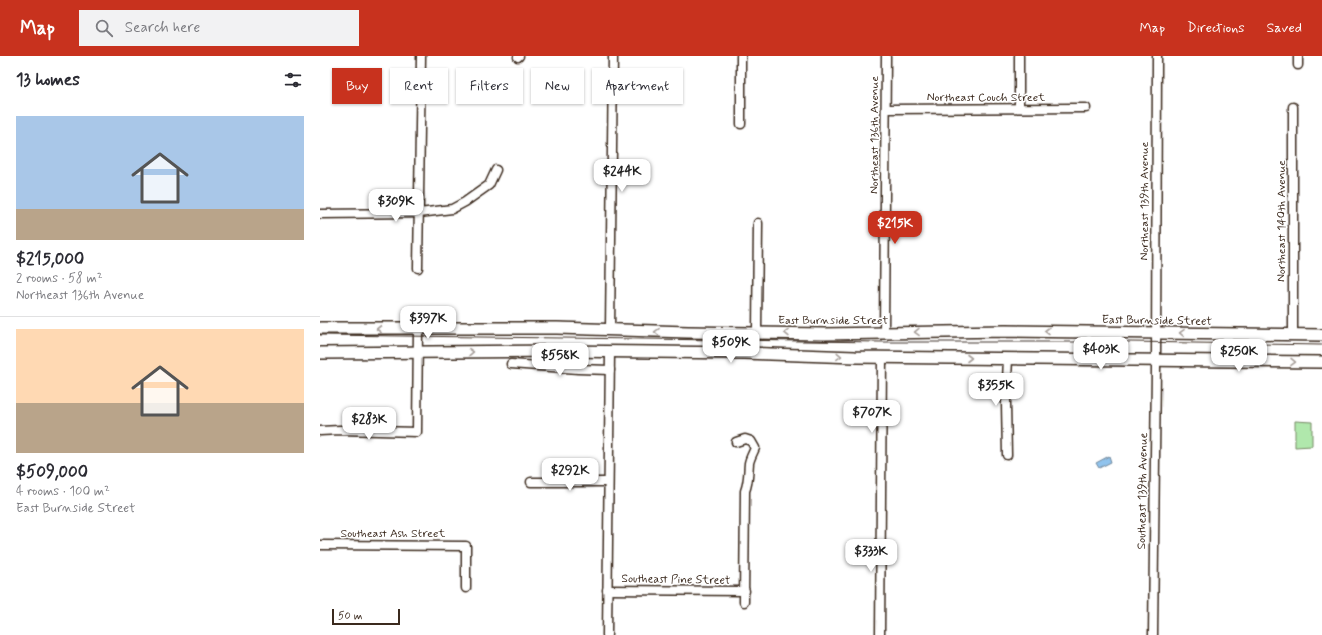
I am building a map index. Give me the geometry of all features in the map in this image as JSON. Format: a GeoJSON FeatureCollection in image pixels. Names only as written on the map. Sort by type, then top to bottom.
{"type":"FeatureCollection","features":[{"type":"Feature","properties":{"kind":"street"},"geometry":{"type":"LineString","coordinates":[[418,268],[421,56]]}},
{"type":"Feature","properties":{"kind":"street"},"geometry":{"type":"LineString","coordinates":[[610,330],[613,56]]}},
{"type":"Feature","properties":{"kind":"street"},"geometry":{"type":"LineString","coordinates":[[741,56],[741,124]]}},
{"type":"Feature","properties":{"kind":"street","name":"Northeast 136th Avenue"},"geometry":{"type":"LineString","coordinates":[[884,333],[886,56]]}},
{"type":"Feature","properties":{"kind":"street"},"geometry":{"type":"LineString","coordinates":[[1019,56],[1019,108]]}},
{"type":"Feature","properties":{"kind":"street","name":"Northeast 139th Avenue"},"geometry":{"type":"LineString","coordinates":[[1156,346],[1157,56]]}},
{"type":"Feature","properties":{"kind":"street"},"geometry":{"type":"LineString","coordinates":[[1298,56],[1298,65]]}},
{"type":"Feature","properties":{"kind":"street","name":"Northeast 140th Avenue"},"geometry":{"type":"LineString","coordinates":[[1293,107],[1293,334]]}},
{"type":"Feature","properties":{"kind":"street","name":"Northeast Couch Street"},"geometry":{"type":"LineString","coordinates":[[886,109],[1086,108]]}},
{"type":"Feature","properties":{"kind":"street"},"geometry":{"type":"LineString","coordinates":[[320,214],[419,213],[452,209],[465,202],[489,185],[496,170]]}},
{"type":"Feature","properties":{"kind":"street"},"geometry":{"type":"LineString","coordinates":[[757,333],[758,223]]}},
{"type":"Feature","properties":{"kind":"street","name":"East Burnside Street"},"geometry":{"type":"LineString","coordinates":[[320,328],[550,328],[757,333],[1005,331],[1322,335]]}},
{"type":"Feature","properties":{"kind":"street"},"geometry":{"type":"LineString","coordinates":[[320,431],[417,432],[418,328]]}},
{"type":"Feature","properties":{"kind":"street","name":"Southeast 139th Avenue"},"geometry":{"type":"LineString","coordinates":[[1153,635],[1156,346]]}},
{"type":"Feature","properties":{"kind":"street"},"geometry":{"type":"LineString","coordinates":[[607,635],[610,351]]}},
{"type":"Feature","properties":{"kind":"street"},"geometry":{"type":"LineString","coordinates":[[320,353],[610,351],[882,357],[1322,362]]}},
{"type":"Feature","properties":{"kind":"street"},"geometry":{"type":"LineString","coordinates":[[880,635],[882,357]]}},
{"type":"Feature","properties":{"kind":"street"},"geometry":{"type":"LineString","coordinates":[[1007,455],[1006,403],[1008,358]]}},
{"type":"Feature","properties":{"kind":"street"},"geometry":{"type":"LineString","coordinates":[[512,364],[610,370]]}},
{"type":"Feature","properties":{"kind":"street"},"geometry":{"type":"LineString","coordinates":[[736,442],[745,439],[751,441],[755,448],[749,461],[748,483],[745,491],[744,602]]}},
{"type":"Feature","properties":{"kind":"street"},"geometry":{"type":"LineString","coordinates":[[531,482],[608,482]]}},
{"type":"Feature","properties":{"kind":"street","name":"Southeast Ash Street"},"geometry":{"type":"LineString","coordinates":[[320,545],[466,546],[466,588]]}},
{"type":"Feature","properties":{"kind":"street","name":"Southeast Pine Street"},"geometry":{"type":"LineString","coordinates":[[607,590],[744,591]]}},
{"type":"Feature","properties":{"kind":"green space"},"geometry":{"type":"Polygon","coordinates":[[[1295,421],[1312,422],[1312,446],[1295,447],[1295,421]]]}},
{"type":"Feature","properties":{"kind":"water"},"geometry":{"type":"Polygon","coordinates":[[[1109,456],[1111,462],[1099,468],[1096,463],[1109,456]]]}},
{"type":"Feature","properties":{"kind":"tram line"},"geometry":{"type":"LineString","coordinates":[[320,335],[883,342],[1131,342],[1322,345]]}}]}
